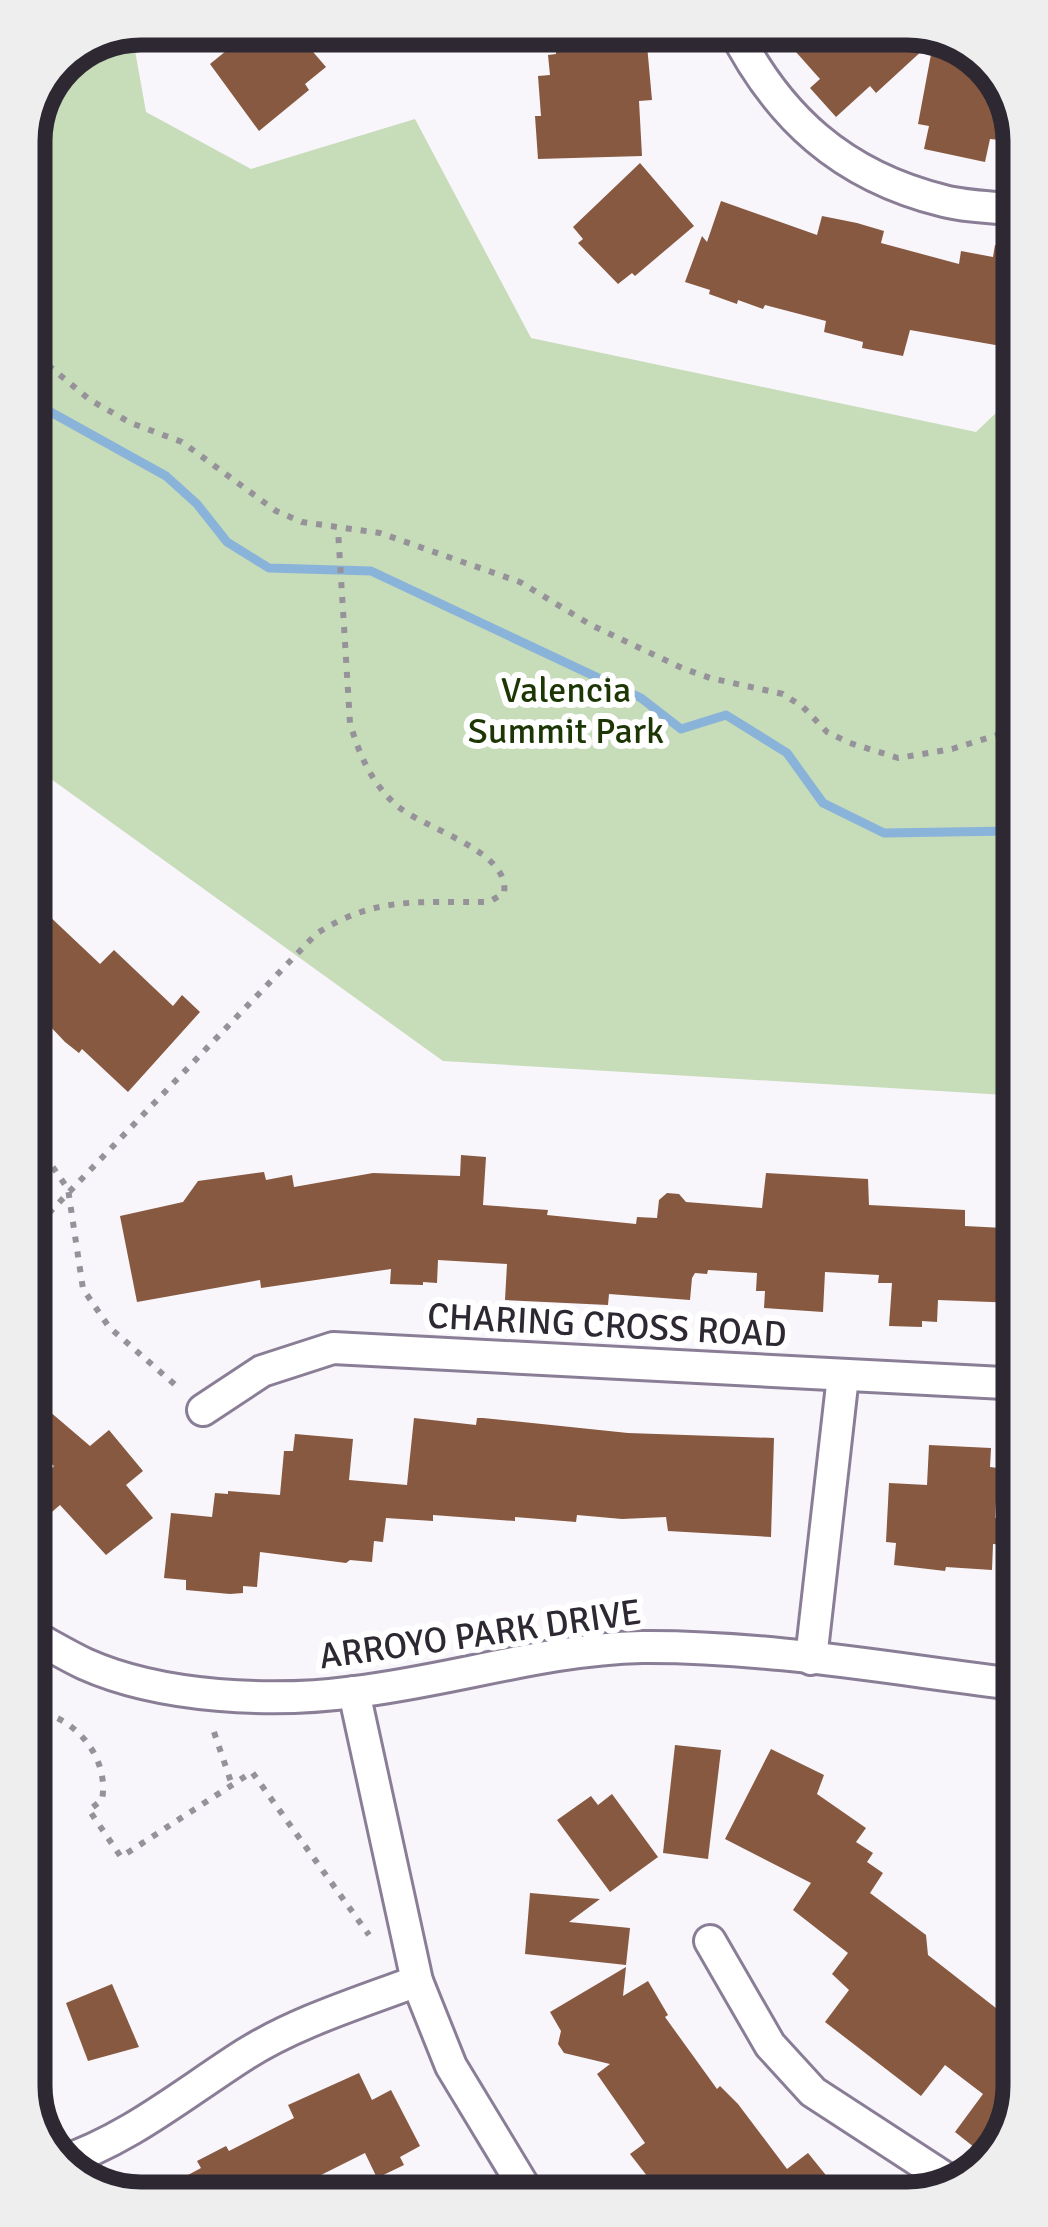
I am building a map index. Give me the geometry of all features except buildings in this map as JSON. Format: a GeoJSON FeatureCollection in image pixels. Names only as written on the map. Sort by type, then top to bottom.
{"type":"FeatureCollection","features":[{"type":"Feature","properties":{"kind":"street"},"geometry":{"type":"LineString","coordinates":[[741,45],[753,69],[805,132],[872,174],[945,201],[1003,208]]}},
{"type":"Feature","properties":{"kind":"street","name":"CHARING CROSS ROAD"},"geometry":{"type":"LineString","coordinates":[[203,1410],[262,1371],[333,1348],[1003,1383]]}},
{"type":"Feature","properties":{"kind":"street"},"geometry":{"type":"LineString","coordinates":[[811,1659],[843,1376]]}},
{"type":"Feature","properties":{"kind":"street","name":"ARROYO PARK DRIVE"},"geometry":{"type":"LineString","coordinates":[[45,1643],[88,1666],[173,1690],[286,1697],[354,1693],[548,1658],[639,1647],[745,1651],[1003,1682]]}},
{"type":"Feature","properties":{"kind":"street"},"geometry":{"type":"LineString","coordinates":[[354,1693],[416,1982],[451,2066],[521,2182]]}},
{"type":"Feature","properties":{"kind":"street"},"geometry":{"type":"LineString","coordinates":[[710,1941],[770,2044],[813,2092],[941,2176]]}},
{"type":"Feature","properties":{"kind":"street"},"geometry":{"type":"LineString","coordinates":[[77,2157],[145,2122],[248,2053],[344,2008],[416,1982]]}},
{"type":"Feature","properties":{"kind":"path"},"geometry":{"type":"LineString","coordinates":[[45,363],[90,400],[131,423],[182,442],[276,511],[302,522],[380,533],[520,582],[591,625],[682,668],[783,694],[827,732],[850,743],[898,758],[1003,734]]}},
{"type":"Feature","properties":{"kind":"path"},"geometry":{"type":"LineString","coordinates":[[45,1216],[316,934],[338,919],[378,904],[489,902],[504,893],[503,874],[488,856],[407,814],[390,799],[358,750],[350,723],[338,529]]}},
{"type":"Feature","properties":{"kind":"path"},"geometry":{"type":"LineString","coordinates":[[45,1156],[68,1190],[82,1289],[109,1327],[203,1410]]}},
{"type":"Feature","properties":{"kind":"path"},"geometry":{"type":"LineString","coordinates":[[45,1715],[63,1721],[95,1753],[105,1782],[102,1800],[88,1810],[121,1857],[252,1772],[369,1935]]}},
{"type":"Feature","properties":{"kind":"path"},"geometry":{"type":"LineString","coordinates":[[214,1732],[232,1786]]}},
{"type":"Feature","properties":{"kind":"green space","name":"Valencia Summit Park"},"geometry":{"type":"Polygon","coordinates":[[[134,46],[146,112],[251,169],[415,119],[531,338],[976,432],[1003,406],[1003,1095],[443,1061],[45,775],[45,135],[48,116],[65,82],[110,50],[134,46]]]}},
{"type":"Feature","properties":{"kind":"waterway"},"geometry":{"type":"LineString","coordinates":[[45,409],[166,476],[197,504],[227,542],[269,568],[371,571],[641,698],[681,729],[726,715],[787,753],[823,803],[884,833],[1003,831]]}}]}
